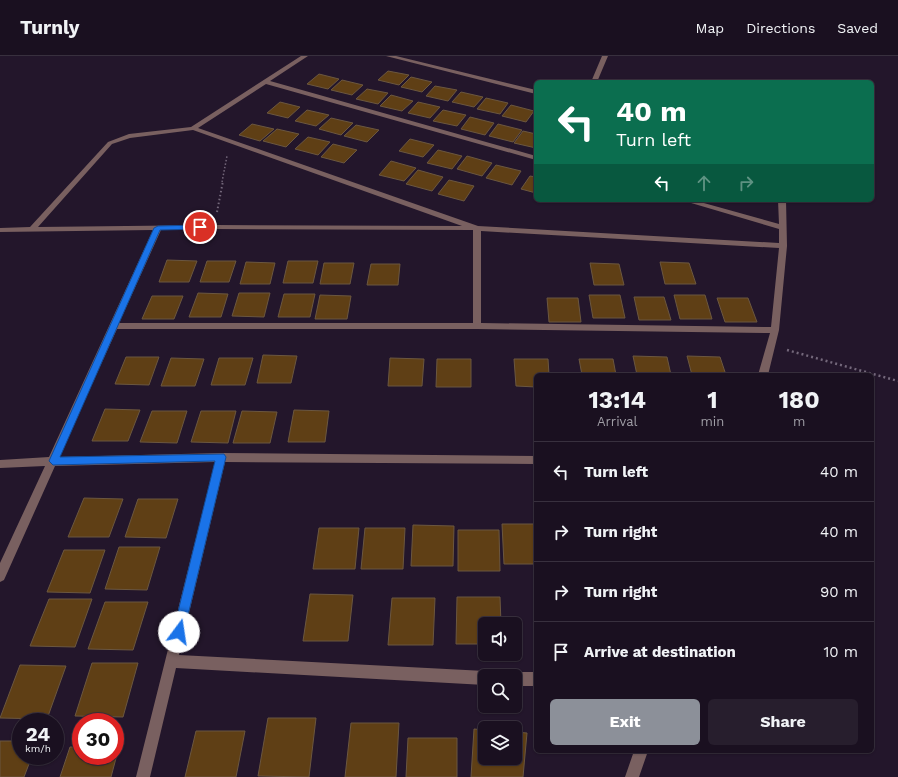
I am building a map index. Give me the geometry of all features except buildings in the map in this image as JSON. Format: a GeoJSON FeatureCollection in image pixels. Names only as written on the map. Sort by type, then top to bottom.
{"type":"FeatureCollection","features":[{"type":"Feature","properties":{"kind":"street"},"geometry":{"type":"LineString","coordinates":[[33,228],[110,143],[122,138],[184,131],[193,128],[267,82],[305,56]]}},
{"type":"Feature","properties":{"kind":"street"},"geometry":{"type":"LineString","coordinates":[[390,56],[534,92]]}},
{"type":"Feature","properties":{"kind":"street"},"geometry":{"type":"LineString","coordinates":[[595,80],[605,56]]}},
{"type":"Feature","properties":{"kind":"street"},"geometry":{"type":"LineString","coordinates":[[267,82],[534,157]]}},
{"type":"Feature","properties":{"kind":"street"},"geometry":{"type":"LineString","coordinates":[[193,128],[477,228]]}},
{"type":"Feature","properties":{"kind":"street"},"geometry":{"type":"LineString","coordinates":[[691,202],[783,228]]}},
{"type":"Feature","properties":{"kind":"street"},"geometry":{"type":"LineString","coordinates":[[764,373],[775,330],[783,246],[782,202]]}},
{"type":"Feature","properties":{"kind":"street"},"geometry":{"type":"LineString","coordinates":[[0,230],[33,228],[215,227],[477,228],[783,246]]}},
{"type":"Feature","properties":{"kind":"street"},"geometry":{"type":"LineString","coordinates":[[0,576],[158,228]]}},
{"type":"Feature","properties":{"kind":"street"},"geometry":{"type":"LineString","coordinates":[[477,228],[477,326]]}},
{"type":"Feature","properties":{"kind":"street"},"geometry":{"type":"LineString","coordinates":[[113,326],[477,326],[775,330]]}},
{"type":"Feature","properties":{"kind":"street"},"geometry":{"type":"LineString","coordinates":[[143,777],[221,457]]}},
{"type":"Feature","properties":{"kind":"street"},"geometry":{"type":"LineString","coordinates":[[0,464],[53,461],[221,457],[534,460]]}},
{"type":"Feature","properties":{"kind":"street"},"geometry":{"type":"LineString","coordinates":[[172,661],[478,678]]}},
{"type":"Feature","properties":{"kind":"street"},"geometry":{"type":"LineString","coordinates":[[522,679],[534,679]]}},
{"type":"Feature","properties":{"kind":"street"},"geometry":{"type":"LineString","coordinates":[[632,777],[640,753]]}},
{"type":"Feature","properties":{"kind":"path"},"geometry":{"type":"LineString","coordinates":[[215,227],[229,141]]}},
{"type":"Feature","properties":{"kind":"path"},"geometry":{"type":"LineString","coordinates":[[772,345],[870,373]]}},
{"type":"Feature","properties":{"kind":"path"},"geometry":{"type":"LineString","coordinates":[[874,374],[898,381]]}},
{"type":"Feature","properties":{"kind":"route"},"geometry":{"type":"LineString","coordinates":[[179,632],[221,457],[53,461],[158,228],[200,227]]}}]}
